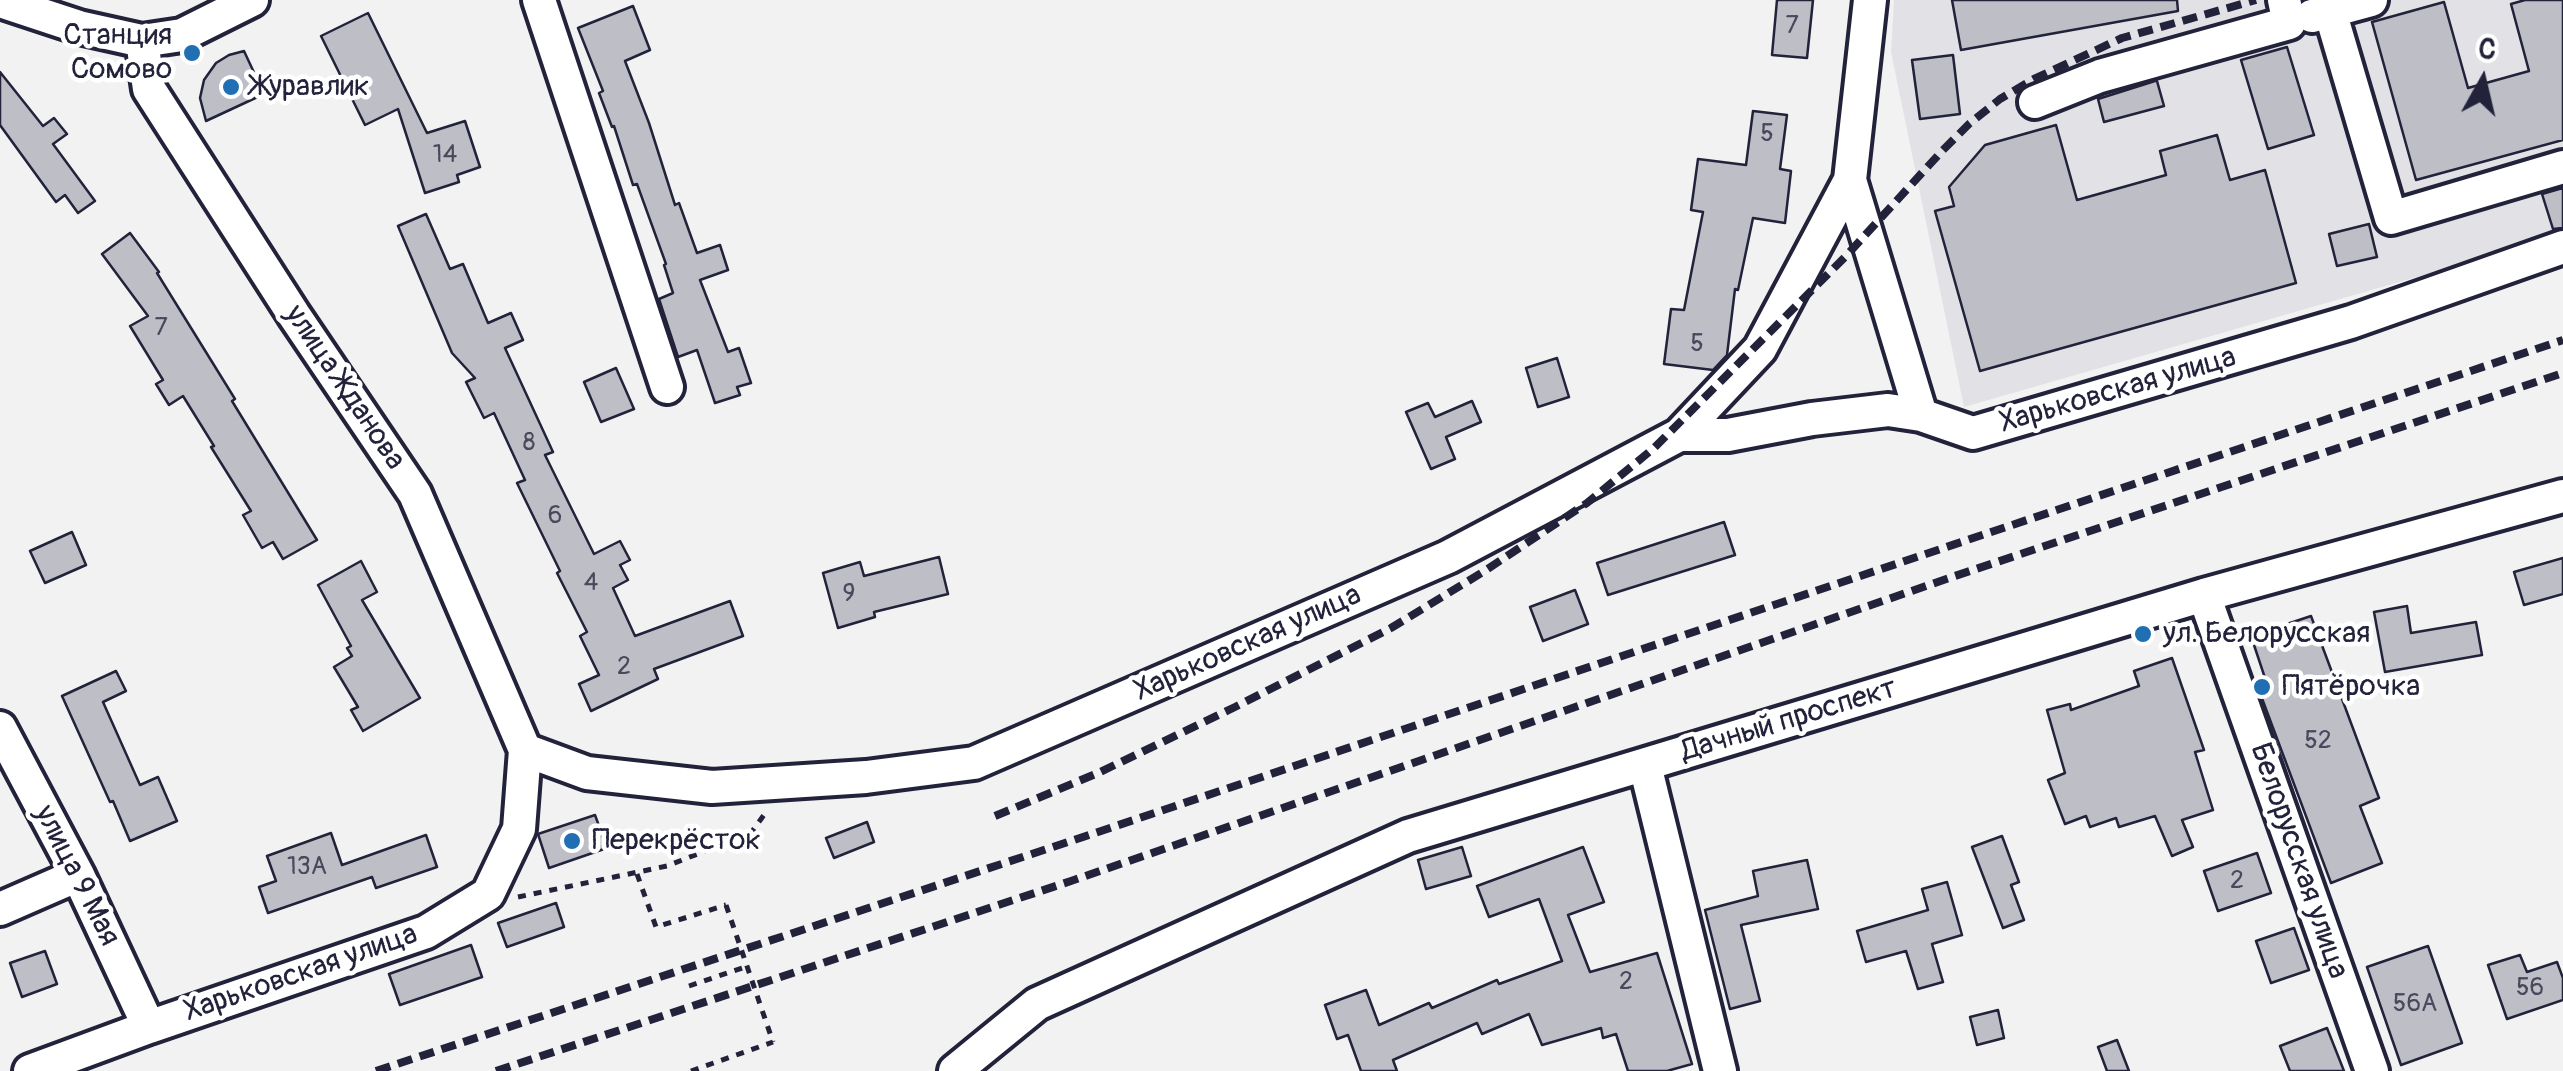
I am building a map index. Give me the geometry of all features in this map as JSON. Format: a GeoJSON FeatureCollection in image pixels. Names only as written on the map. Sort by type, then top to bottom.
{"type":"FeatureCollection","features":[{"type":"Feature","properties":{"kind":"street"},"geometry":{"type":"LineString","coordinates":[[0,1],[79,27],[142,42],[182,35],[252,0]]}},
{"type":"Feature","properties":{"kind":"street"},"geometry":{"type":"LineString","coordinates":[[539,0],[667,387]]}},
{"type":"Feature","properties":{"kind":"street"},"geometry":{"type":"LineString","coordinates":[[1679,435],[1760,349],[1850,180],[1870,0]]}},
{"type":"Feature","properties":{"kind":"street"},"geometry":{"type":"LineString","coordinates":[[2036,102],[2286,11],[2330,11],[2371,0]]}},
{"type":"Feature","properties":{"kind":"street"},"geometry":{"type":"LineString","coordinates":[[2330,11],[2391,218],[2563,167]]}},
{"type":"Feature","properties":{"kind":"street","name":"улица Жданова"},"geometry":{"type":"LineString","coordinates":[[142,42],[149,89],[415,494],[525,750]]}},
{"type":"Feature","properties":{"kind":"street"},"geometry":{"type":"LineString","coordinates":[[1850,180],[1921,415]]}},
{"type":"Feature","properties":{"kind":"street","name":"Харьковская улица"},"geometry":{"type":"LineString","coordinates":[[30,1071],[426,932],[488,894],[519,830],[525,750],[587,773],[712,788],[866,778],[974,763],[1448,557],[1679,435],[1728,435],[1888,410],[1921,415],[1973,433],[2351,322],[2563,247]]}},
{"type":"Feature","properties":{"kind":"street","name":"Дачный проспект"},"geometry":{"type":"LineString","coordinates":[[955,1071],[1036,1004],[1408,836],[2204,595],[2563,496]]}},
{"type":"Feature","properties":{"kind":"street","name":"Белорусская улица"},"geometry":{"type":"LineString","coordinates":[[2204,595],[2372,1071]]}},
{"type":"Feature","properties":{"kind":"street","name":"улица 9 Мая"},"geometry":{"type":"LineString","coordinates":[[0,728],[78,875],[149,1027]]}},
{"type":"Feature","properties":{"kind":"street"},"geometry":{"type":"LineString","coordinates":[[1645,765],[1720,1071]]}},
{"type":"Feature","properties":{"kind":"street"},"geometry":{"type":"LineString","coordinates":[[0,908],[78,875]]}},
{"type":"Feature","properties":{"kind":"path"},"geometry":{"type":"LineString","coordinates":[[466,908],[637,874],[752,834],[784,783]]}},
{"type":"Feature","properties":{"kind":"path"},"geometry":{"type":"LineString","coordinates":[[637,874],[656,928],[726,905],[774,1042],[691,1071]]}},
{"type":"Feature","properties":{"kind":"path"},"geometry":{"type":"LineString","coordinates":[[689,986],[748,966]]}},
{"type":"Feature","properties":{"kind":"shaded area"},"geometry":{"type":"Polygon","coordinates":[[[1894,0],[2563,0],[2563,235],[1964,407],[1891,52],[1894,0]]]}},
{"type":"Feature","properties":{"kind":"building"},"geometry":{"type":"Polygon","coordinates":[[[1777,0],[1813,0],[1807,58],[1772,55],[1777,0]]]}},
{"type":"Feature","properties":{"kind":"building"},"geometry":{"type":"Polygon","coordinates":[[[1952,0],[2177,0],[2178,11],[1961,50],[1952,0]]]}},
{"type":"Feature","properties":{"kind":"building"},"geometry":{"type":"Polygon","coordinates":[[[2563,0],[2563,140],[2416,180],[2372,22],[2444,2],[2468,88],[2529,71],[2511,4],[2563,0]]]}},
{"type":"Feature","properties":{"kind":"building"},"geometry":{"type":"Polygon","coordinates":[[[633,6],[650,50],[625,61],[675,205],[679,203],[697,253],[720,245],[728,270],[700,280],[728,352],[739,348],[751,383],[737,387],[740,395],[715,403],[697,350],[678,357],[659,299],[673,293],[666,264],[637,184],[633,185],[578,28],[633,6]]]}},
{"type":"Feature","properties":{"kind":"building"},"geometry":{"type":"Polygon","coordinates":[[[368,13],[427,133],[465,121],[480,167],[457,175],[459,182],[425,193],[398,109],[365,125],[321,36],[368,13]]]}},
{"type":"Feature","properties":{"kind":"building"},"geometry":{"type":"Polygon","coordinates":[[[2287,47],[2314,135],[2268,149],[2241,60],[2287,47]]]}},
{"type":"Feature","properties":{"kind":"building","name":"Журавлик"},"geometry":{"type":"Polygon","coordinates":[[[244,51],[264,94],[206,121],[200,98],[204,80],[216,63],[244,51]]]}},
{"type":"Feature","properties":{"kind":"building"},"geometry":{"type":"Polygon","coordinates":[[[1953,55],[1960,114],[1920,119],[1912,60],[1953,55]]]}},
{"type":"Feature","properties":{"kind":"building"},"geometry":{"type":"Polygon","coordinates":[[[0,72],[43,126],[54,118],[67,134],[53,144],[95,201],[78,213],[65,195],[56,202],[0,125],[0,72]]]}},
{"type":"Feature","properties":{"kind":"building"},"geometry":{"type":"Polygon","coordinates":[[[2157,81],[2164,106],[2104,122],[2098,99],[2157,81]]]}},
{"type":"Feature","properties":{"kind":"building"},"geometry":{"type":"Polygon","coordinates":[[[1753,111],[1787,115],[1780,169],[1791,171],[1785,223],[1753,218],[1738,290],[1735,289],[1727,355],[1713,370],[1664,364],[1671,309],[1684,310],[1703,212],[1691,210],[1698,159],[1746,165],[1753,111]]]}},
{"type":"Feature","properties":{"kind":"building"},"geometry":{"type":"Polygon","coordinates":[[[2056,125],[2077,200],[2166,175],[2160,151],[2217,135],[2230,180],[2265,170],[2296,283],[1980,371],[1935,211],[1954,206],[1949,187],[1985,145],[2056,125]]]}},
{"type":"Feature","properties":{"kind":"building"},"geometry":{"type":"Polygon","coordinates":[[[2563,188],[2563,228],[2553,229],[2542,194],[2563,188]]]}},
{"type":"Feature","properties":{"kind":"building"},"geometry":{"type":"Polygon","coordinates":[[[426,214],[450,269],[463,264],[488,323],[511,313],[523,340],[505,348],[553,452],[545,455],[594,554],[620,541],[630,560],[620,565],[628,580],[613,588],[635,636],[730,601],[743,636],[654,669],[658,679],[591,711],[579,684],[599,675],[580,636],[587,632],[517,483],[525,480],[494,413],[484,418],[466,382],[475,378],[452,353],[398,226],[426,214]]]}},
{"type":"Feature","properties":{"kind":"building"},"geometry":{"type":"Polygon","coordinates":[[[2369,224],[2377,257],[2337,266],[2329,234],[2369,224]]]}},
{"type":"Feature","properties":{"kind":"building"},"geometry":{"type":"Polygon","coordinates":[[[130,233],[159,272],[317,540],[283,559],[273,542],[262,548],[243,515],[251,511],[183,396],[169,405],[156,384],[163,380],[130,326],[148,316],[102,254],[130,233]]]}},
{"type":"Feature","properties":{"kind":"building"},"geometry":{"type":"Polygon","coordinates":[[[1557,358],[1569,397],[1538,407],[1526,368],[1557,358]]]}},
{"type":"Feature","properties":{"kind":"building"},"geometry":{"type":"Polygon","coordinates":[[[616,368],[634,409],[601,422],[584,382],[616,368]]]}},
{"type":"Feature","properties":{"kind":"building"},"geometry":{"type":"Polygon","coordinates":[[[1472,401],[1481,422],[1446,437],[1455,459],[1431,469],[1406,412],[1428,403],[1435,417],[1472,401]]]}},
{"type":"Feature","properties":{"kind":"building"},"geometry":{"type":"Polygon","coordinates":[[[1724,522],[1735,555],[1608,595],[1597,563],[1724,522]]]}},
{"type":"Feature","properties":{"kind":"building"},"geometry":{"type":"Polygon","coordinates":[[[72,532],[86,565],[45,583],[30,551],[72,532]]]}},
{"type":"Feature","properties":{"kind":"building"},"geometry":{"type":"Polygon","coordinates":[[[939,557],[948,594],[874,612],[875,617],[838,628],[823,573],[860,562],[864,576],[939,557]]]}},
{"type":"Feature","properties":{"kind":"building"},"geometry":{"type":"Polygon","coordinates":[[[2563,558],[2563,594],[2524,605],[2514,572],[2563,558]]]}},
{"type":"Feature","properties":{"kind":"building"},"geometry":{"type":"Polygon","coordinates":[[[361,561],[377,592],[362,600],[420,698],[363,731],[351,710],[358,707],[334,667],[352,656],[347,648],[351,646],[318,585],[361,561]]]}},
{"type":"Feature","properties":{"kind":"building"},"geometry":{"type":"Polygon","coordinates":[[[1575,590],[1588,624],[1543,641],[1530,607],[1575,590]]]}},
{"type":"Feature","properties":{"kind":"building"},"geometry":{"type":"Polygon","coordinates":[[[2407,606],[2411,633],[2476,622],[2482,655],[2385,672],[2374,612],[2407,606]]]}},
{"type":"Feature","properties":{"kind":"building"},"geometry":{"type":"Polygon","coordinates":[[[2311,616],[2379,798],[2360,806],[2382,863],[2331,883],[2257,685],[2266,681],[2251,636],[2311,616]]]}},
{"type":"Feature","properties":{"kind":"building"},"geometry":{"type":"Polygon","coordinates":[[[2172,658],[2204,750],[2195,752],[2213,810],[2182,820],[2193,847],[2172,856],[2155,816],[2119,827],[2116,818],[2090,827],[2086,816],[2065,824],[2048,780],[2065,773],[2047,710],[2070,704],[2071,710],[2139,686],[2134,671],[2172,658]]]}},
{"type":"Feature","properties":{"kind":"building"},"geometry":{"type":"Polygon","coordinates":[[[116,671],[126,691],[103,702],[140,785],[158,777],[177,821],[130,841],[62,696],[116,671]]]}},
{"type":"Feature","properties":{"kind":"building","name":"Перекрёсток"},"geometry":{"type":"Polygon","coordinates":[[[595,815],[607,848],[549,868],[538,834],[595,815]]]}},
{"type":"Feature","properties":{"kind":"building"},"geometry":{"type":"Polygon","coordinates":[[[867,822],[874,842],[834,858],[826,838],[867,822]]]}},
{"type":"Feature","properties":{"kind":"building"},"geometry":{"type":"Polygon","coordinates":[[[331,833],[342,865],[426,835],[437,867],[376,888],[372,877],[268,913],[259,887],[276,881],[267,856],[331,833]]]}},
{"type":"Feature","properties":{"kind":"building"},"geometry":{"type":"Polygon","coordinates":[[[2002,836],[2019,882],[2011,885],[2024,920],[2003,928],[1972,847],[2002,836]]]}},
{"type":"Feature","properties":{"kind":"building"},"geometry":{"type":"Polygon","coordinates":[[[1462,847],[1471,876],[1426,889],[1418,860],[1462,847]]]}},
{"type":"Feature","properties":{"kind":"building"},"geometry":{"type":"Polygon","coordinates":[[[1583,847],[1604,902],[1568,915],[1590,972],[1657,953],[1692,1064],[1667,1071],[1628,1071],[1616,1034],[1603,1038],[1601,1028],[1542,1045],[1529,1014],[1482,1034],[1477,1023],[1393,1060],[1397,1071],[1361,1071],[1348,1035],[1337,1039],[1325,1005],[1366,990],[1379,1025],[1429,1003],[1432,1008],[1497,980],[1499,984],[1562,961],[1539,899],[1489,917],[1477,886],[1583,847]]]}},
{"type":"Feature","properties":{"kind":"building"},"geometry":{"type":"Polygon","coordinates":[[[2257,853],[2271,893],[2218,911],[2204,871],[2257,853]]]}},
{"type":"Feature","properties":{"kind":"building"},"geometry":{"type":"Polygon","coordinates":[[[1807,860],[1818,909],[1741,925],[1760,1001],[1730,1009],[1705,910],[1758,896],[1753,871],[1807,860]]]}},
{"type":"Feature","properties":{"kind":"building"},"geometry":{"type":"Polygon","coordinates":[[[1947,882],[1962,935],[1932,944],[1943,982],[1918,989],[1906,951],[1866,962],[1857,931],[1928,910],[1922,889],[1947,882]]]}},
{"type":"Feature","properties":{"kind":"building"},"geometry":{"type":"Polygon","coordinates":[[[556,903],[564,927],[507,947],[498,923],[556,903]]]}},
{"type":"Feature","properties":{"kind":"building"},"geometry":{"type":"Polygon","coordinates":[[[2294,928],[2309,970],[2271,983],[2256,941],[2294,928]]]}},
{"type":"Feature","properties":{"kind":"building"},"geometry":{"type":"Polygon","coordinates":[[[471,945],[482,977],[400,1005],[389,974],[471,945]]]}},
{"type":"Feature","properties":{"kind":"building"},"geometry":{"type":"Polygon","coordinates":[[[2428,946],[2462,1043],[2401,1065],[2367,967],[2428,946]]]}},
{"type":"Feature","properties":{"kind":"building"},"geometry":{"type":"Polygon","coordinates":[[[45,951],[57,984],[22,997],[10,963],[45,951]]]}},
{"type":"Feature","properties":{"kind":"building"},"geometry":{"type":"Polygon","coordinates":[[[2520,955],[2527,972],[2557,962],[2563,978],[2563,1000],[2507,1019],[2488,965],[2520,955]]]}},
{"type":"Feature","properties":{"kind":"building"},"geometry":{"type":"Polygon","coordinates":[[[1998,1010],[2004,1038],[1977,1045],[1970,1017],[1998,1010]]]}},
{"type":"Feature","properties":{"kind":"building"},"geometry":{"type":"Polygon","coordinates":[[[2327,1028],[2344,1071],[2290,1071],[2280,1046],[2327,1028]]]}},
{"type":"Feature","properties":{"kind":"building"},"geometry":{"type":"Polygon","coordinates":[[[2117,1040],[2129,1071],[2107,1071],[2098,1047],[2117,1040]]]}},
{"type":"Feature","properties":{"kind":"railway"},"geometry":{"type":"LineString","coordinates":[[995,816],[1098,773],[1235,707],[1391,628],[1483,572],[1587,503],[1654,448],[1846,256],[1942,151],[2000,99],[2122,38],[2256,0]]}},
{"type":"Feature","properties":{"kind":"railway"},"geometry":{"type":"LineString","coordinates":[[376,1071],[2563,340]]}},
{"type":"Feature","properties":{"kind":"railway"},"geometry":{"type":"LineString","coordinates":[[496,1071],[1071,881],[1955,576],[2563,373]]}},
{"type":"Feature","properties":{"kind":"place","name":"Станция Сомово"},"geometry":{"type":"Point","coordinates":[192,53]}},
{"type":"Feature","properties":{"kind":"place","name":"Журавлик"},"geometry":{"type":"Point","coordinates":[231,87]}},
{"type":"Feature","properties":{"kind":"place","name":"ул. Белорусская"},"geometry":{"type":"Point","coordinates":[2143,634]}},
{"type":"Feature","properties":{"kind":"place","name":"Пятёрочка"},"geometry":{"type":"Point","coordinates":[2262,687]}},
{"type":"Feature","properties":{"kind":"place","name":"Перекрёсток"},"geometry":{"type":"Point","coordinates":[572,841]}}]}
